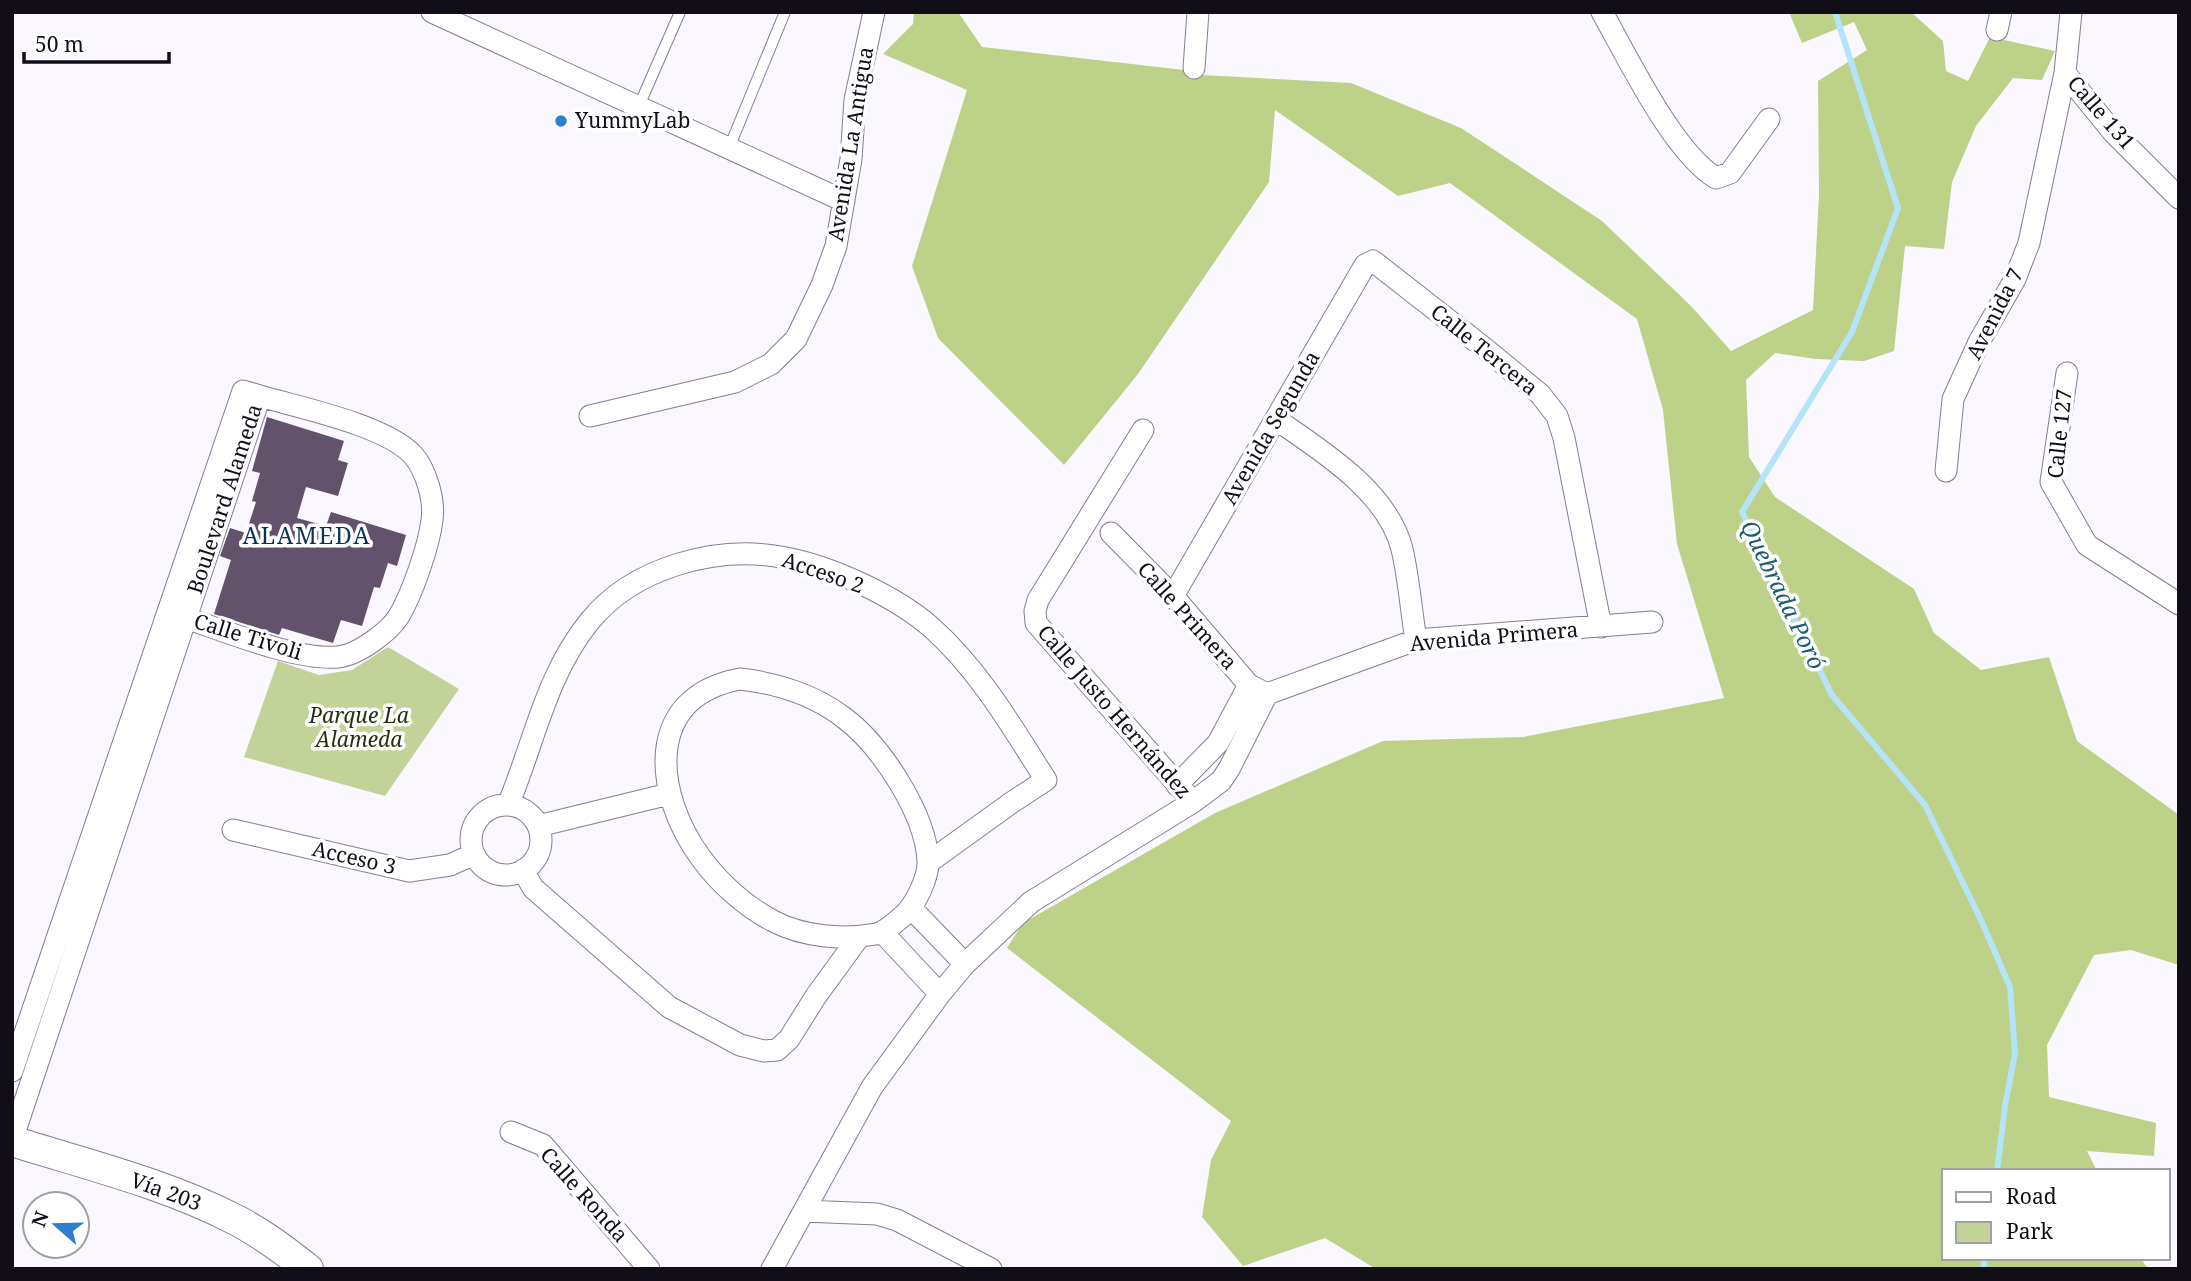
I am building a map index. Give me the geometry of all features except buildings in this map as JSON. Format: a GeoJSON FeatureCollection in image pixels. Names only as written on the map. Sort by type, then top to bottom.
{"type":"FeatureCollection","features":[{"type":"Feature","properties":{"kind":"main road","name":"Vía 203"},"geometry":{"type":"LineString","coordinates":[[12,1140],[177,1194],[233,1218],[281,1248],[308,1269]]}},
{"type":"Feature","properties":{"kind":"street","name":"Avenida La Antigua"},"geometry":{"type":"LineString","coordinates":[[590,416],[735,382],[771,364],[796,339],[822,285],[836,246],[851,159],[855,100],[874,12]]}},
{"type":"Feature","properties":{"kind":"street"},"geometry":{"type":"LineString","coordinates":[[1194,68],[1198,12]]}},
{"type":"Feature","properties":{"kind":"street"},"geometry":{"type":"LineString","coordinates":[[1602,12],[1686,152],[1716,178],[1730,173],[1769,120]]}},
{"type":"Feature","properties":{"kind":"street","name":"Calle 131"},"geometry":{"type":"LineString","coordinates":[[2071,12],[2065,73],[2113,132],[2179,198]]}},
{"type":"Feature","properties":{"kind":"street"},"geometry":{"type":"LineString","coordinates":[[441,14],[638,108],[844,201]]}},
{"type":"Feature","properties":{"kind":"street","name":"Avenida 7"},"geometry":{"type":"LineString","coordinates":[[1946,471],[1954,399],[1979,342],[2015,279],[2029,243],[2065,73]]}},
{"type":"Feature","properties":{"kind":"street","name":"Avenida Segunda"},"geometry":{"type":"LineString","coordinates":[[1173,596],[1369,261]]}},
{"type":"Feature","properties":{"kind":"street","name":"Calle Tercera"},"geometry":{"type":"LineString","coordinates":[[1369,261],[1373,261],[1483,347],[1539,394],[1557,416],[1564,438],[1601,627]]}},
{"type":"Feature","properties":{"kind":"street","name":"Calle 127"},"geometry":{"type":"LineString","coordinates":[[2067,373],[2051,482],[2087,545],[2179,604]]}},
{"type":"Feature","properties":{"kind":"street","name":"Calle Tivoli"},"geometry":{"type":"LineString","coordinates":[[177,615],[303,656],[340,657],[372,643],[398,617],[417,574],[433,518],[429,485],[414,457],[396,440],[377,431],[260,396]]}},
{"type":"Feature","properties":{"kind":"street","name":"Boulevard Alameda"},"geometry":{"type":"LineString","coordinates":[[12,1140],[62,955],[177,615],[260,396]]}},
{"type":"Feature","properties":{"kind":"street"},"geometry":{"type":"LineString","coordinates":[[1277,420],[1336,461],[1370,492],[1385,513],[1401,546],[1416,640]]}},
{"type":"Feature","properties":{"kind":"street","name":"Calle Justo Hernández"},"geometry":{"type":"LineString","coordinates":[[772,1269],[872,1087],[965,964],[1031,902],[1193,802],[1036,624],[1034,611],[1038,600],[1143,430]]}},
{"type":"Feature","properties":{"kind":"street","name":"Calle Primera"},"geometry":{"type":"LineString","coordinates":[[1111,533],[1173,596],[1258,690]]}},
{"type":"Feature","properties":{"kind":"street","name":"Acceso 2"},"geometry":{"type":"LineString","coordinates":[[508,805],[562,659],[589,621],[611,600],[639,581],[670,566],[708,556],[749,554],[786,558],[841,576],[895,601],[933,629],[973,670],[1046,780],[929,862]]}},
{"type":"Feature","properties":{"kind":"street","name":"Avenida Primera"},"geometry":{"type":"LineString","coordinates":[[1258,690],[1416,640],[1652,622]]}},
{"type":"Feature","properties":{"kind":"street"},"geometry":{"type":"LineString","coordinates":[[740,678],[766,682],[819,702],[844,718],[875,748],[899,781],[918,819],[929,862],[912,909],[883,933],[859,937],[811,935],[773,920],[733,893],[702,859],[680,824],[669,794],[665,758],[668,733],[679,713],[697,695],[717,683],[740,678]]}},
{"type":"Feature","properties":{"kind":"street"},"geometry":{"type":"LineString","coordinates":[[1177,785],[1218,743],[1258,690]]}},
{"type":"Feature","properties":{"kind":"street"},"geometry":{"type":"LineString","coordinates":[[1193,802],[1221,781],[1229,769],[1258,690]]}},
{"type":"Feature","properties":{"kind":"street"},"geometry":{"type":"LineString","coordinates":[[537,825],[669,794]]}},
{"type":"Feature","properties":{"kind":"street"},"geometry":{"type":"LineString","coordinates":[[508,805],[526,811],[537,825],[540,846],[531,864],[523,870],[512,874],[489,871],[474,854],[471,842],[477,820],[496,806],[508,805]]}},
{"type":"Feature","properties":{"kind":"street","name":"Acceso 3"},"geometry":{"type":"LineString","coordinates":[[233,830],[409,871],[450,865],[474,854]]}},
{"type":"Feature","properties":{"kind":"street"},"geometry":{"type":"LineString","coordinates":[[523,870],[533,888],[669,1007],[740,1045],[764,1051],[777,1050],[789,1039],[859,937]]}},
{"type":"Feature","properties":{"kind":"street"},"geometry":{"type":"LineString","coordinates":[[912,909],[965,964]]}},
{"type":"Feature","properties":{"kind":"street"},"geometry":{"type":"LineString","coordinates":[[883,933],[940,994]]}},
{"type":"Feature","properties":{"kind":"street","name":"Boulevard Alameda"},"geometry":{"type":"LineString","coordinates":[[12,1071],[62,955]]}},
{"type":"Feature","properties":{"kind":"street","name":"Calle Ronda"},"geometry":{"type":"LineString","coordinates":[[511,1132],[543,1145],[649,1269]]}},
{"type":"Feature","properties":{"kind":"street"},"geometry":{"type":"LineString","coordinates":[[804,1211],[877,1214],[897,1220],[991,1269]]}},
{"type":"Feature","properties":{"kind":"lane"},"geometry":{"type":"LineString","coordinates":[[638,108],[680,12]]}},
{"type":"Feature","properties":{"kind":"lane"},"geometry":{"type":"LineString","coordinates":[[729,149],[785,12]]}},
{"type":"Feature","properties":{"kind":"green space"},"geometry":{"type":"Polygon","coordinates":[[[914,12],[958,12],[982,47],[1184,70],[1201,75],[1351,83],[1461,128],[1602,221],[1691,306],[1731,351],[1813,310],[1819,195],[1818,81],[1867,50],[1854,22],[1802,43],[1789,12],[1911,12],[1943,41],[1946,71],[1968,81],[1990,37],[2055,51],[2042,80],[2013,78],[1976,126],[1952,182],[1944,249],[1905,246],[1894,351],[1864,361],[1816,359],[1775,353],[1746,380],[1749,457],[1775,497],[1914,589],[1934,633],[1981,670],[2049,657],[2077,741],[2179,815],[2179,965],[2131,950],[2094,955],[2047,1045],[2049,1097],[2156,1123],[2154,1156],[2087,1151],[2096,1169],[1942,1169],[1942,1260],[2142,1260],[2150,1269],[1376,1269],[1325,1238],[1243,1266],[1202,1217],[1211,1160],[1231,1121],[1007,948],[1023,923],[1215,813],[1383,741],[1523,737],[1724,698],[1677,544],[1663,410],[1637,319],[1450,183],[1398,196],[1275,110],[1269,182],[1138,374],[1064,465],[938,338],[912,266],[967,90],[883,54],[913,24],[914,12]]]}},
{"type":"Feature","properties":{"kind":"green space","name":"Parque La Alameda"},"geometry":{"type":"Polygon","coordinates":[[[388,647],[459,689],[385,796],[244,757],[278,661],[319,675],[352,670],[388,647]]]}},
{"type":"Feature","properties":{"kind":"waterway","name":"Quebrada Poró"},"geometry":{"type":"LineString","coordinates":[[1835,12],[1898,208],[1852,332],[1742,512],[1832,695],[1925,805],[2010,987],[2015,1053],[1997,1169]]}},
{"type":"Feature","properties":{"kind":"waterway","name":"Quebrada Poró"},"geometry":{"type":"LineString","coordinates":[[1983,1269],[1985,1260]]}},
{"type":"Feature","properties":{"kind":"place","name":"YummyLab"},"geometry":{"type":"Point","coordinates":[561,121]}},
{"type":"Feature","properties":{"kind":"district","name":"ALAMEDA"},"geometry":{"type":"Point","coordinates":[307,536]}}]}
